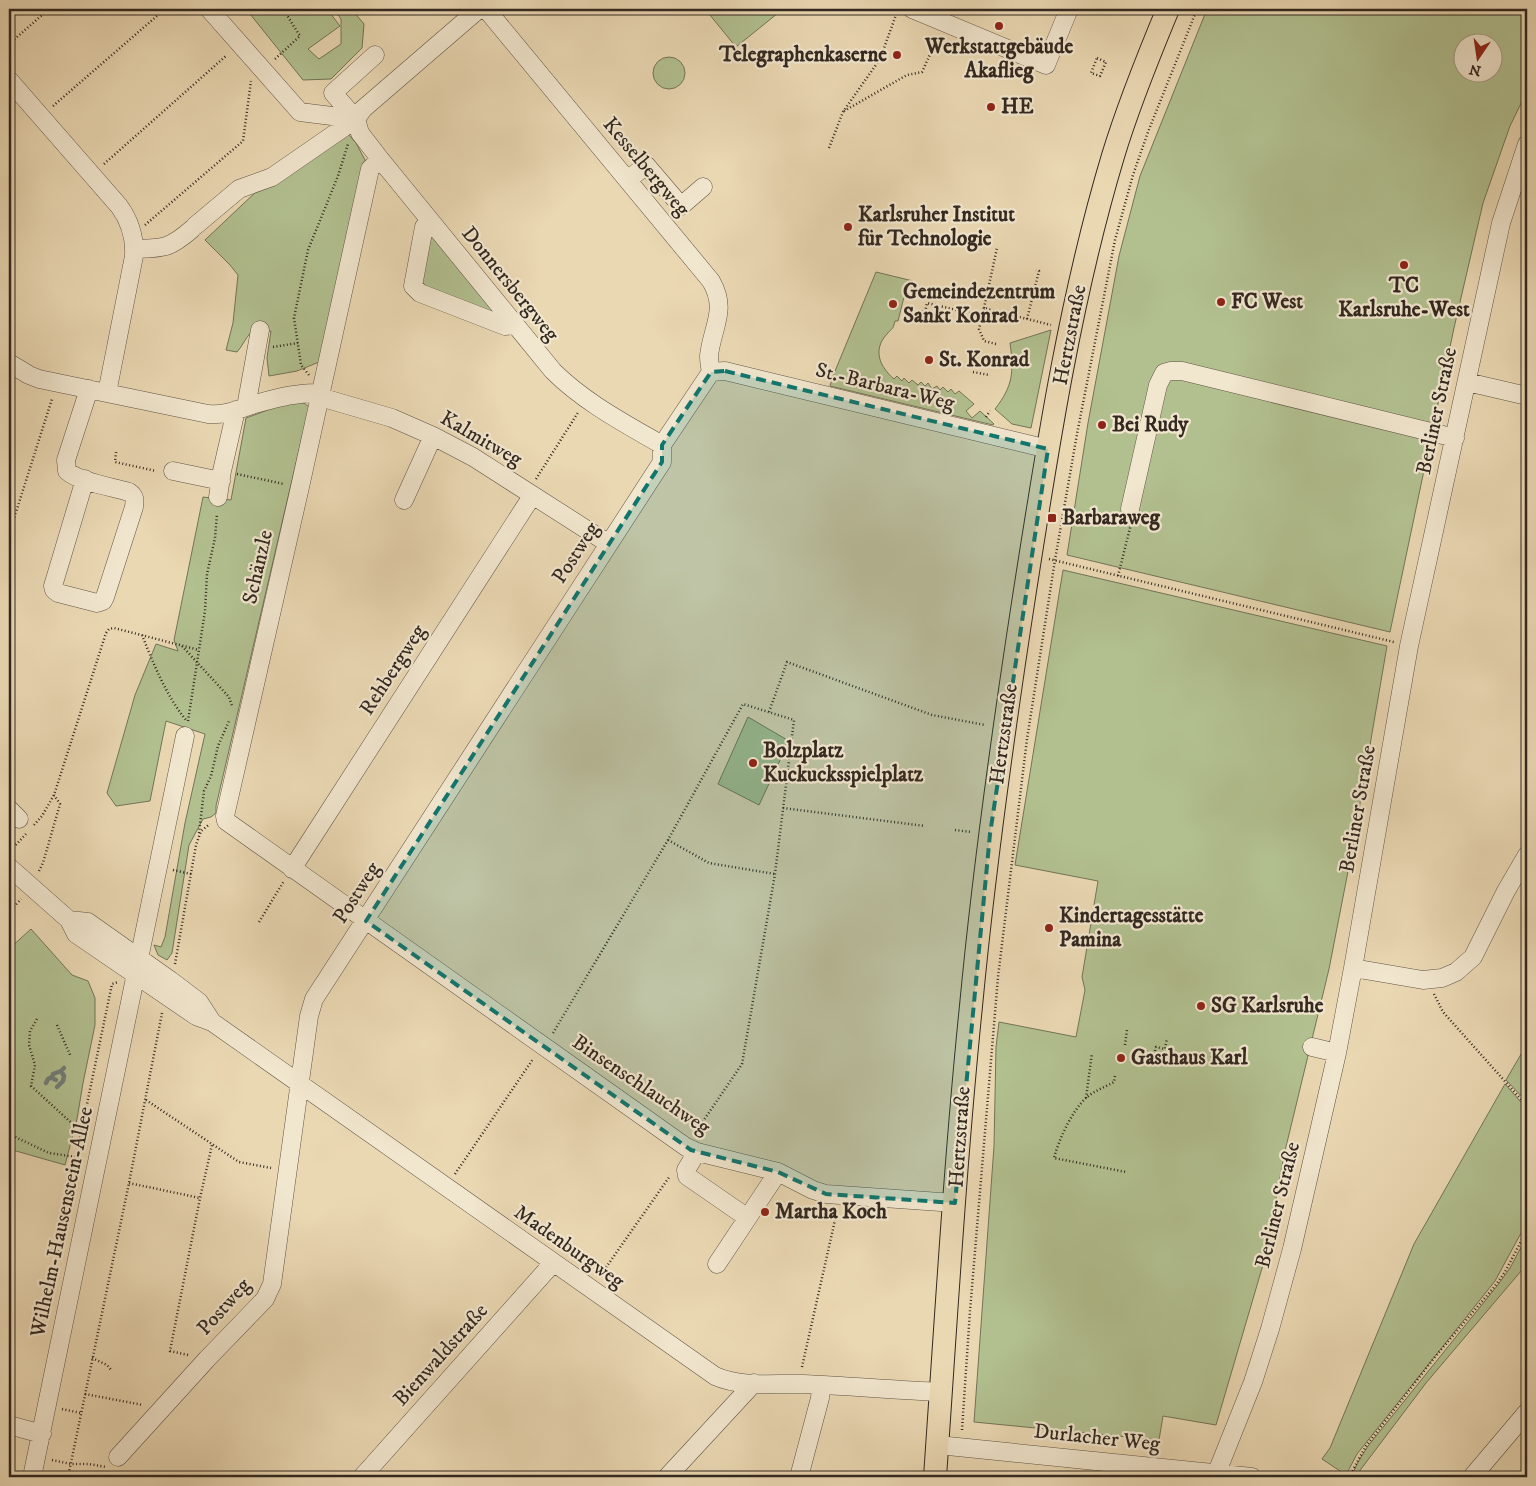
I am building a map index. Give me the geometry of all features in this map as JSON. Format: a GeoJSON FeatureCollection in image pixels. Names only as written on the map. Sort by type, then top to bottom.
{"type":"FeatureCollection","features":[{"type":"Feature","properties":{"kind":"main road","name":"Hertzstraße"},"geometry":{"type":"LineString","coordinates":[[935,1477],[971,1006],[1004,728],[1031,555],[1048,449],[1080,283],[1101,198],[1125,118],[1168,9]]}},
{"type":"Feature","properties":{"kind":"street"},"geometry":{"type":"LineString","coordinates":[[209,9],[300,112],[356,119]]}},
{"type":"Feature","properties":{"kind":"street"},"geometry":{"type":"LineString","coordinates":[[134,242],[160,248],[176,243],[240,189],[272,177],[356,119],[363,109],[460,15],[479,9]]}},
{"type":"Feature","properties":{"kind":"street","name":"Kesselbergweg"},"geometry":{"type":"LineString","coordinates":[[486,9],[711,281],[717,291],[718,316],[709,357],[711,372]]}},
{"type":"Feature","properties":{"kind":"street"},"geometry":{"type":"LineString","coordinates":[[912,9],[1046,65],[1069,9]]}},
{"type":"Feature","properties":{"kind":"street","name":"Donnersbergweg"},"geometry":{"type":"LineString","coordinates":[[375,55],[333,92],[356,119],[360,133],[553,371],[586,400],[662,445]]}},
{"type":"Feature","properties":{"kind":"street"},"geometry":{"type":"LineString","coordinates":[[9,80],[124,213],[134,242],[107,393]]}},
{"type":"Feature","properties":{"kind":"street","name":"Berliner Straße"},"geometry":{"type":"LineString","coordinates":[[1216,1475],[1253,1382],[1270,1329],[1292,1248],[1337,1053],[1410,646],[1466,382],[1501,223],[1524,167],[1527,144]]}},
{"type":"Feature","properties":{"kind":"street","name":"Schänzle"},"geometry":{"type":"LineString","coordinates":[[226,821],[227,806],[370,169],[380,159]]}},
{"type":"Feature","properties":{"kind":"street"},"geometry":{"type":"LineString","coordinates":[[628,180],[646,165],[681,206],[703,187]]}},
{"type":"Feature","properties":{"kind":"street"},"geometry":{"type":"LineString","coordinates":[[430,221],[424,227],[413,286],[420,294],[505,326],[515,325]]}},
{"type":"Feature","properties":{"kind":"street"},"geometry":{"type":"LineString","coordinates":[[173,471],[220,483],[259,338]]}},
{"type":"Feature","properties":{"kind":"street","name":"Kalmitweg"},"geometry":{"type":"LineString","coordinates":[[9,364],[29,375],[57,383],[208,414],[222,414],[281,397],[307,393],[320,395],[373,412],[434,436],[473,457],[609,544]]}},
{"type":"Feature","properties":{"kind":"street","name":"St.-Barbara-Weg"},"geometry":{"type":"LineString","coordinates":[[711,372],[726,371],[1048,449]]}},
{"type":"Feature","properties":{"kind":"street"},"geometry":{"type":"LineString","coordinates":[[1130,509],[1158,385],[1164,373],[1171,371],[1182,371],[1455,438]]}},
{"type":"Feature","properties":{"kind":"street","name":"Postweg"},"geometry":{"type":"LineString","coordinates":[[114,1465],[162,1408],[270,1292],[311,1008],[317,994],[662,462],[662,445],[711,372]]}},
{"type":"Feature","properties":{"kind":"street"},"geometry":{"type":"LineString","coordinates":[[1466,382],[1527,396]]}},
{"type":"Feature","properties":{"kind":"street"},"geometry":{"type":"LineString","coordinates":[[85,479],[53,580],[53,586],[58,593],[97,603],[103,600],[105,596],[135,501],[133,495],[129,492],[70,474],[67,471],[66,466],[88,389]]}},
{"type":"Feature","properties":{"kind":"street"},"geometry":{"type":"LineString","coordinates":[[404,500],[434,436]]}},
{"type":"Feature","properties":{"kind":"street","name":"Rehbergweg"},"geometry":{"type":"LineString","coordinates":[[292,869],[530,494]]}},
{"type":"Feature","properties":{"kind":"street","name":"Wilhelm-Hausenstein-Allee"},"geometry":{"type":"LineString","coordinates":[[32,1477],[186,729]]}},
{"type":"Feature","properties":{"kind":"street"},"geometry":{"type":"LineString","coordinates":[[226,821],[366,921]]}},
{"type":"Feature","properties":{"kind":"street"},"geometry":{"type":"LineString","coordinates":[[1353,968],[1423,980],[1442,978],[1456,972],[1473,956],[1506,891],[1527,855]]}},
{"type":"Feature","properties":{"kind":"street","name":"Madenburgweg"},"geometry":{"type":"LineString","coordinates":[[9,867],[69,920],[76,934],[136,976],[168,988]]}},
{"type":"Feature","properties":{"kind":"street","name":"Madenburgweg"},"geometry":{"type":"LineString","coordinates":[[69,920],[88,922],[140,959],[196,1016],[212,1022],[715,1376],[731,1382],[941,1392]]}},
{"type":"Feature","properties":{"kind":"street","name":"Binsenschlauchweg"},"geometry":{"type":"LineString","coordinates":[[366,921],[691,1150],[778,1172],[818,1192],[955,1203]]}},
{"type":"Feature","properties":{"kind":"street"},"geometry":{"type":"LineString","coordinates":[[1312,1047],[1337,1053]]}},
{"type":"Feature","properties":{"kind":"street"},"geometry":{"type":"LineString","coordinates":[[691,1150],[686,1170],[687,1176],[742,1214],[746,1216],[750,1214]]}},
{"type":"Feature","properties":{"kind":"street"},"geometry":{"type":"LineString","coordinates":[[717,1264],[778,1172]]}},
{"type":"Feature","properties":{"kind":"street","name":"Bienwaldstraße"},"geometry":{"type":"LineString","coordinates":[[362,1477],[553,1263]]}},
{"type":"Feature","properties":{"kind":"street"},"geometry":{"type":"LineString","coordinates":[[667,1477],[754,1383]]}},
{"type":"Feature","properties":{"kind":"street"},"geometry":{"type":"LineString","coordinates":[[798,1477],[820,1398],[821,1385]]}},
{"type":"Feature","properties":{"kind":"street"},"geometry":{"type":"LineString","coordinates":[[1472,1477],[1527,1412]]}},
{"type":"Feature","properties":{"kind":"street"},"geometry":{"type":"LineString","coordinates":[[9,1425],[42,1434]]}},
{"type":"Feature","properties":{"kind":"street","name":"Durlacher Weg"},"geometry":{"type":"LineString","coordinates":[[938,1445],[1216,1475],[1252,1477]]}},
{"type":"Feature","properties":{"kind":"path"},"geometry":{"type":"LineString","coordinates":[[9,44],[49,9]]}},
{"type":"Feature","properties":{"kind":"path"},"geometry":{"type":"LineString","coordinates":[[40,117],[165,9]]}},
{"type":"Feature","properties":{"kind":"path"},"geometry":{"type":"LineString","coordinates":[[134,242],[244,141],[253,67],[259,66],[282,54],[300,36],[283,9]]}},
{"type":"Feature","properties":{"kind":"path"},"geometry":{"type":"LineString","coordinates":[[829,148],[843,112],[880,59],[898,9]]}},
{"type":"Feature","properties":{"kind":"path"},"geometry":{"type":"LineString","coordinates":[[961,1447],[970,1311],[998,977],[1028,739],[1055,560],[1077,434],[1115,240],[1133,175],[1148,132],[1197,9]]}},
{"type":"Feature","properties":{"kind":"path"},"geometry":{"type":"LineString","coordinates":[[843,112],[907,75],[922,72],[945,22]]}},
{"type":"Feature","properties":{"kind":"path"},"geometry":{"type":"LineString","coordinates":[[91,175],[240,44]]}},
{"type":"Feature","properties":{"kind":"path"},"geometry":{"type":"LineString","coordinates":[[1097,58],[1106,62],[1100,76],[1091,73],[1097,58]]}},
{"type":"Feature","properties":{"kind":"path"},"geometry":{"type":"LineString","coordinates":[[320,395],[302,365],[294,318],[308,250],[338,176],[356,119]]}},
{"type":"Feature","properties":{"kind":"path"},"geometry":{"type":"LineString","coordinates":[[996,344],[984,341],[979,329],[998,248]]}},
{"type":"Feature","properties":{"kind":"path"},"geometry":{"type":"LineString","coordinates":[[1027,319],[1039,271],[1036,270]]}},
{"type":"Feature","properties":{"kind":"path"},"geometry":{"type":"LineString","coordinates":[[918,311],[925,312],[926,304],[982,316]]}},
{"type":"Feature","properties":{"kind":"path"},"geometry":{"type":"LineString","coordinates":[[984,308],[1052,325]]}},
{"type":"Feature","properties":{"kind":"path"},"geometry":{"type":"LineString","coordinates":[[259,338],[278,347],[298,342]]}},
{"type":"Feature","properties":{"kind":"path"},"geometry":{"type":"LineString","coordinates":[[973,372],[989,375]]}},
{"type":"Feature","properties":{"kind":"path"},"geometry":{"type":"LineString","coordinates":[[9,534],[57,383]]}},
{"type":"Feature","properties":{"kind":"path"},"geometry":{"type":"LineString","coordinates":[[530,494],[586,400]]}},
{"type":"Feature","properties":{"kind":"path"},"geometry":{"type":"LineString","coordinates":[[986,417],[990,411]]}},
{"type":"Feature","properties":{"kind":"path"},"geometry":{"type":"LineString","coordinates":[[186,729],[206,611],[207,574],[215,538],[220,483],[300,487]]}},
{"type":"Feature","properties":{"kind":"path"},"geometry":{"type":"LineString","coordinates":[[1118,576],[1133,516],[1130,509]]}},
{"type":"Feature","properties":{"kind":"path"},"geometry":{"type":"LineString","coordinates":[[1031,555],[1410,646]]}},
{"type":"Feature","properties":{"kind":"path"},"geometry":{"type":"LineString","coordinates":[[9,852],[42,816],[54,795],[106,633],[109,629],[114,628],[199,650]]}},
{"type":"Feature","properties":{"kind":"path"},"geometry":{"type":"LineString","coordinates":[[142,636],[186,729]]}},
{"type":"Feature","properties":{"kind":"path"},"geometry":{"type":"LineString","coordinates":[[181,645],[198,661],[229,697],[233,709]]}},
{"type":"Feature","properties":{"kind":"path"},"geometry":{"type":"LineString","coordinates":[[769,712],[787,662],[932,715],[1004,728]]}},
{"type":"Feature","properties":{"kind":"path"},"geometry":{"type":"LineString","coordinates":[[446,1188],[542,1045],[551,1037],[668,840],[742,704],[794,720],[775,874],[742,1064],[691,1150]]}},
{"type":"Feature","properties":{"kind":"path"},"geometry":{"type":"LineString","coordinates":[[68,1477],[168,988],[175,966],[199,836],[204,791],[211,776],[218,746],[232,715]]}},
{"type":"Feature","properties":{"kind":"path"},"geometry":{"type":"LineString","coordinates":[[32,887],[43,863],[60,804],[54,795]]}},
{"type":"Feature","properties":{"kind":"path"},"geometry":{"type":"LineString","coordinates":[[783,808],[925,826]]}},
{"type":"Feature","properties":{"kind":"path"},"geometry":{"type":"LineString","coordinates":[[199,836],[206,826],[226,821]]}},
{"type":"Feature","properties":{"kind":"path"},"geometry":{"type":"LineString","coordinates":[[668,840],[709,863],[775,874]]}},
{"type":"Feature","properties":{"kind":"path"},"geometry":{"type":"LineString","coordinates":[[259,922],[292,869]]}},
{"type":"Feature","properties":{"kind":"path"},"geometry":{"type":"LineString","coordinates":[[44,1328],[76,1157],[112,984],[136,976]]}},
{"type":"Feature","properties":{"kind":"path"},"geometry":{"type":"LineString","coordinates":[[1443,1012],[1527,1106]]}},
{"type":"Feature","properties":{"kind":"path"},"geometry":{"type":"LineString","coordinates":[[37,1019],[30,1031],[29,1044],[35,1065],[31,1086],[77,1128],[82,1130]]}},
{"type":"Feature","properties":{"kind":"path"},"geometry":{"type":"LineString","coordinates":[[57,1025],[71,1057]]}},
{"type":"Feature","properties":{"kind":"path"},"geometry":{"type":"LineString","coordinates":[[1124,1045],[1127,1030]]}},
{"type":"Feature","properties":{"kind":"path"},"geometry":{"type":"LineString","coordinates":[[1155,1051],[1156,1047],[1165,1049],[1166,1038]]}},
{"type":"Feature","properties":{"kind":"path"},"geometry":{"type":"LineString","coordinates":[[1213,1046],[1211,1058],[1221,1060],[1220,1063]]}},
{"type":"Feature","properties":{"kind":"path"},"geometry":{"type":"LineString","coordinates":[[1086,1098],[1092,1053]]}},
{"type":"Feature","properties":{"kind":"path"},"geometry":{"type":"LineString","coordinates":[[1115,1076],[1114,1082],[1086,1098],[1064,1131],[1057,1145],[1054,1158],[1126,1172]]}},
{"type":"Feature","properties":{"kind":"path"},"geometry":{"type":"LineString","coordinates":[[146,1100],[212,1145],[244,1164],[288,1170]]}},
{"type":"Feature","properties":{"kind":"path"},"geometry":{"type":"LineString","coordinates":[[9,1134],[49,1154],[76,1157]]}},
{"type":"Feature","properties":{"kind":"path"},"geometry":{"type":"LineString","coordinates":[[206,1360],[170,1351],[212,1145]]}},
{"type":"Feature","properties":{"kind":"path"},"geometry":{"type":"LineString","coordinates":[[591,1289],[673,1172]]}},
{"type":"Feature","properties":{"kind":"path"},"geometry":{"type":"LineString","coordinates":[[129,1183],[200,1198]]}},
{"type":"Feature","properties":{"kind":"path"},"geometry":{"type":"LineString","coordinates":[[798,1384],[841,1195]]}},
{"type":"Feature","properties":{"kind":"path"},"geometry":{"type":"LineString","coordinates":[[1349,1477],[1366,1446],[1435,1357],[1495,1286],[1527,1230]]}},
{"type":"Feature","properties":{"kind":"path"},"geometry":{"type":"LineString","coordinates":[[92,1358],[107,1365],[112,1371]]}},
{"type":"Feature","properties":{"kind":"path"},"geometry":{"type":"LineString","coordinates":[[84,1394],[162,1408]]}},
{"type":"Feature","properties":{"kind":"path"},"geometry":{"type":"LineString","coordinates":[[36,1457],[71,1464],[114,1465],[130,1477]]}},
{"type":"Feature","properties":{"kind":"highlighted area"},"geometry":{"type":"Polygon","coordinates":[[[725,371],[1048,449],[990,834],[955,1203],[826,1194],[778,1172],[691,1150],[366,921],[662,462],[662,445],[711,372],[725,371]]]}},
{"type":"Feature","properties":{"kind":"green space"},"geometry":{"type":"Polygon","coordinates":[[[246,9],[327,9],[340,26],[308,49],[319,59],[341,44],[341,19],[334,9],[355,9],[353,11],[364,24],[362,48],[331,79],[303,80],[246,9]]]}},
{"type":"Feature","properties":{"kind":"green space"},"geometry":{"type":"Polygon","coordinates":[[[705,9],[783,9],[736,47],[705,9]]]}},
{"type":"Feature","properties":{"kind":"green space","name":"FC West"},"geometry":{"type":"Polygon","coordinates":[[[1207,9],[1527,9],[1527,91],[1510,126],[1483,203],[1454,328],[1390,632],[1067,555],[1088,423],[1119,256],[1140,176],[1207,9]]]}},
{"type":"Feature","properties":{"kind":"green space"},"geometry":{"type":"Polygon","coordinates":[[[669,57],[675,58],[680,62],[684,67],[684,79],[680,84],[675,88],[669,89],[663,88],[658,84],[654,79],[653,73],[654,67],[658,62],[663,58],[669,57]]]}},
{"type":"Feature","properties":{"kind":"green space"},"geometry":{"type":"Polygon","coordinates":[[[348,134],[356,143],[366,162],[319,362],[297,371],[269,376],[267,358],[271,331],[254,330],[237,352],[226,350],[233,323],[238,275],[205,240],[259,189],[348,134]]]}},
{"type":"Feature","properties":{"kind":"green space"},"geometry":{"type":"Polygon","coordinates":[[[428,228],[501,315],[416,285],[428,228]]]}},
{"type":"Feature","properties":{"kind":"green space"},"geometry":{"type":"Polygon","coordinates":[[[876,272],[913,281],[910,298],[904,297],[898,321],[895,321],[880,346],[880,358],[885,369],[894,379],[897,376],[902,381],[904,378],[909,383],[912,380],[918,385],[921,382],[925,386],[928,383],[932,389],[937,386],[940,390],[943,387],[948,392],[951,389],[955,394],[959,391],[974,404],[966,411],[972,418],[980,411],[993,425],[830,386],[876,272]]]}},
{"type":"Feature","properties":{"kind":"green space"},"geometry":{"type":"Polygon","coordinates":[[[1051,330],[1031,428],[1012,424],[995,409],[1006,393],[1011,378],[1010,343],[1051,330]]]}},
{"type":"Feature","properties":{"kind":"green space"},"geometry":{"type":"Polygon","coordinates":[[[296,402],[304,403],[309,407],[216,806],[216,813],[211,817],[203,819],[189,845],[172,953],[167,960],[158,955],[154,945],[161,947],[165,937],[185,823],[205,734],[166,721],[150,801],[116,806],[107,793],[135,695],[156,644],[178,651],[174,640],[203,497],[231,500],[246,418],[296,402]]]}},
{"type":"Feature","properties":{"kind":"green space","name":"SG Karlsruhe"},"geometry":{"type":"Polygon","coordinates":[[[1063,570],[1387,646],[1351,856],[1329,969],[1284,1155],[1265,1258],[1216,1425],[1163,1416],[1159,1440],[974,1422],[994,1146],[996,1047],[999,1022],[1076,1037],[1085,990],[1082,977],[1098,881],[1015,865],[1063,570]]]}},
{"type":"Feature","properties":{"kind":"green space","name":"Bolzplatz Kuckucksspielplatz"},"geometry":{"type":"Polygon","coordinates":[[[748,717],[789,741],[759,805],[718,784],[748,717]]]}},
{"type":"Feature","properties":{"kind":"green space"},"geometry":{"type":"Polygon","coordinates":[[[31,929],[72,975],[88,981],[95,998],[95,1025],[77,1119],[65,1165],[9,1149],[9,949],[31,929]]]}},
{"type":"Feature","properties":{"kind":"green space"},"geometry":{"type":"Polygon","coordinates":[[[1527,1044],[1527,1102],[1506,1080],[1527,1044]]]}},
{"type":"Feature","properties":{"kind":"green space"},"geometry":{"type":"Polygon","coordinates":[[[1505,1084],[1527,1109],[1527,1222],[1495,1281],[1357,1454],[1346,1475],[1322,1459],[1330,1448],[1414,1244],[1505,1084]]]}},
{"type":"Feature","properties":{"kind":"green space"},"geometry":{"type":"Polygon","coordinates":[[[1527,1236],[1527,1264],[1426,1383],[1355,1477],[1351,1477],[1368,1446],[1497,1286],[1510,1268],[1527,1236]]]}},
{"type":"Feature","properties":{"kind":"green space"},"geometry":{"type":"Polygon","coordinates":[[[986,1473],[1032,1477],[980,1477],[986,1473]]]}},
{"type":"Feature","properties":{"kind":"waterway"},"geometry":{"type":"LineString","coordinates":[[57,1087],[63,1081],[64,1076],[61,1071],[64,1068]]}},
{"type":"Feature","properties":{"kind":"waterway"},"geometry":{"type":"LineString","coordinates":[[56,1080],[52,1078],[53,1074],[61,1071]]}},
{"type":"Feature","properties":{"kind":"waterway"},"geometry":{"type":"LineString","coordinates":[[46,1083],[52,1077]]}},
{"type":"Feature","properties":{"kind":"place","name":"Werkstattgebäude Akaflieg"},"geometry":{"type":"Point","coordinates":[999,26]}},
{"type":"Feature","properties":{"kind":"place","name":"Telegraphenkaserne"},"geometry":{"type":"Point","coordinates":[897,55]}},
{"type":"Feature","properties":{"kind":"place","name":"HE"},"geometry":{"type":"Point","coordinates":[991,107]}},
{"type":"Feature","properties":{"kind":"place","name":"Karlsruher Institut für Technologie"},"geometry":{"type":"Point","coordinates":[848,227]}},
{"type":"Feature","properties":{"kind":"place","name":"TC Karlsruhe-West"},"geometry":{"type":"Point","coordinates":[1404,265]}},
{"type":"Feature","properties":{"kind":"place","name":"FC West"},"geometry":{"type":"Point","coordinates":[1221,302]}},
{"type":"Feature","properties":{"kind":"place","name":"Gemeindezentrum Sankt Konrad"},"geometry":{"type":"Point","coordinates":[893,304]}},
{"type":"Feature","properties":{"kind":"place","name":"St. Konrad"},"geometry":{"type":"Point","coordinates":[929,360]}},
{"type":"Feature","properties":{"kind":"place","name":"Bei Rudy"},"geometry":{"type":"Point","coordinates":[1102,425]}},
{"type":"Feature","properties":{"kind":"place","name":"Barbaraweg"},"geometry":{"type":"Point","coordinates":[1052,518]}},
{"type":"Feature","properties":{"kind":"place","name":"Bolzplatz Kuckucksspielplatz"},"geometry":{"type":"Point","coordinates":[753,763]}},
{"type":"Feature","properties":{"kind":"place","name":"Kindertagesstätte Pamina"},"geometry":{"type":"Point","coordinates":[1049,928]}},
{"type":"Feature","properties":{"kind":"place","name":"SG Karlsruhe"},"geometry":{"type":"Point","coordinates":[1201,1006]}},
{"type":"Feature","properties":{"kind":"place","name":"Gasthaus Karl"},"geometry":{"type":"Point","coordinates":[1121,1058]}},
{"type":"Feature","properties":{"kind":"place","name":"Martha Koch"},"geometry":{"type":"Point","coordinates":[765,1212]}}]}
